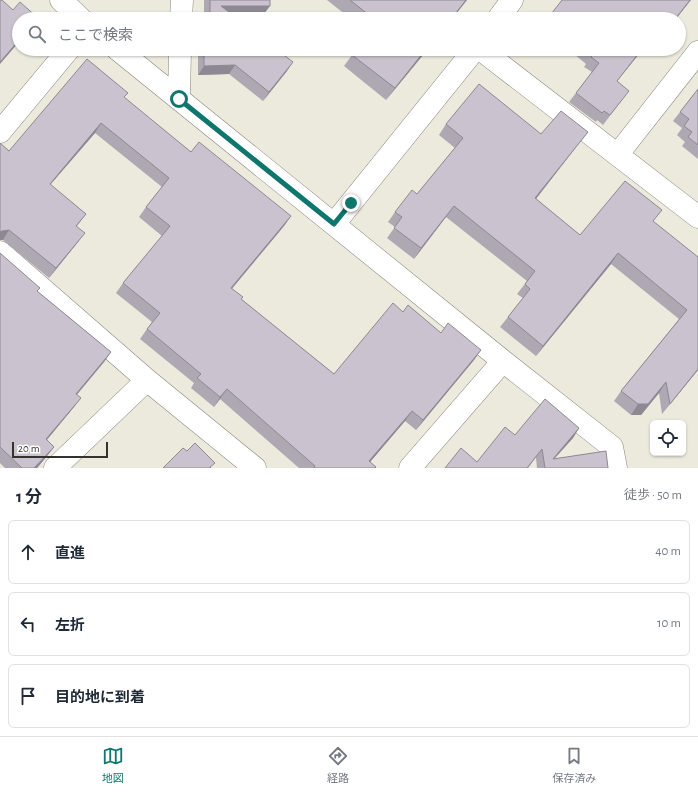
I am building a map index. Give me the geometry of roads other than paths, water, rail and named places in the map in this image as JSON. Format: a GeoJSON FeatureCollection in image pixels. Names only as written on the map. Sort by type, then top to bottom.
{"type":"FeatureCollection","features":[{"type":"Feature","properties":{"kind":"street"},"geometry":{"type":"LineString","coordinates":[[61,0],[74,12]]}},
{"type":"Feature","properties":{"kind":"street"},"geometry":{"type":"LineString","coordinates":[[182,0],[182,12]]}},
{"type":"Feature","properties":{"kind":"street"},"geometry":{"type":"LineString","coordinates":[[503,12],[512,0]]}},
{"type":"Feature","properties":{"kind":"street"},"geometry":{"type":"LineString","coordinates":[[618,154],[698,52]]}},
{"type":"Feature","properties":{"kind":"street"},"geometry":{"type":"LineString","coordinates":[[0,132],[63,56]]}},
{"type":"Feature","properties":{"kind":"street"},"geometry":{"type":"LineString","coordinates":[[126,56],[503,361],[612,447],[616,468]]}},
{"type":"Feature","properties":{"kind":"street"},"geometry":{"type":"LineString","coordinates":[[179,99],[180,56]]}},
{"type":"Feature","properties":{"kind":"street"},"geometry":{"type":"LineString","coordinates":[[334,224],[468,56]]}},
{"type":"Feature","properties":{"kind":"street"},"geometry":{"type":"LineString","coordinates":[[489,56],[698,217]]}},
{"type":"Feature","properties":{"kind":"street"},"geometry":{"type":"LineString","coordinates":[[0,252],[147,380],[255,468]]}},
{"type":"Feature","properties":{"kind":"street"},"geometry":{"type":"LineString","coordinates":[[410,468],[503,361]]}},
{"type":"Feature","properties":{"kind":"street"},"geometry":{"type":"LineString","coordinates":[[55,468],[147,380]]}}]}
